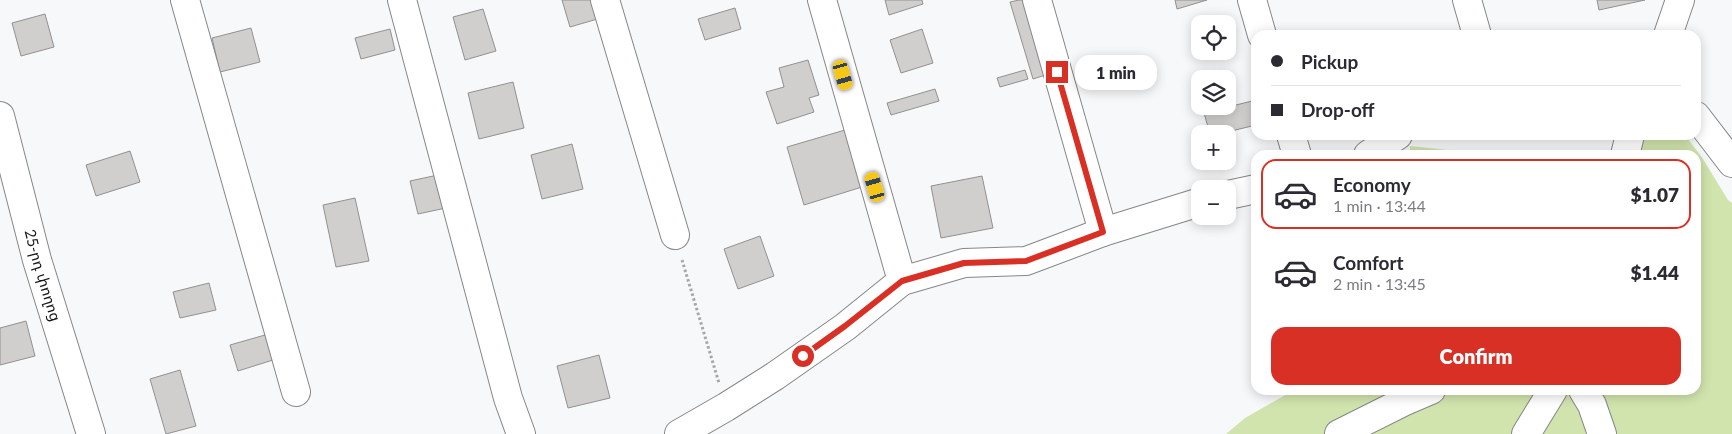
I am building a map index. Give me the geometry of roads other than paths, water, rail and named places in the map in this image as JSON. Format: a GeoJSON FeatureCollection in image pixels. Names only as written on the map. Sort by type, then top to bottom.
{"type":"FeatureCollection","features":[{"type":"Feature","properties":{"kind":"street"},"geometry":{"type":"LineString","coordinates":[[185,0],[296,392]]}},
{"type":"Feature","properties":{"kind":"street"},"geometry":{"type":"LineString","coordinates":[[402,0],[503,379],[521,434]]}},
{"type":"Feature","properties":{"kind":"street"},"geometry":{"type":"LineString","coordinates":[[605,0],[674,235]]}},
{"type":"Feature","properties":{"kind":"street"},"geometry":{"type":"LineString","coordinates":[[822,0],[902,281]]}},
{"type":"Feature","properties":{"kind":"street"},"geometry":{"type":"LineString","coordinates":[[1037,0],[1103,232]]}},
{"type":"Feature","properties":{"kind":"street"},"geometry":{"type":"LineString","coordinates":[[1252,0],[1261,30]]}},
{"type":"Feature","properties":{"kind":"street"},"geometry":{"type":"LineString","coordinates":[[1467,0],[1476,30]]}},
{"type":"Feature","properties":{"kind":"street"},"geometry":{"type":"LineString","coordinates":[[1670,30],[1680,0]]}},
{"type":"Feature","properties":{"kind":"street","name":"25-րդ փողոց"},"geometry":{"type":"LineString","coordinates":[[0,116],[37,260],[91,434]]}},
{"type":"Feature","properties":{"kind":"street"},"geometry":{"type":"LineString","coordinates":[[1701,123],[1732,163]]}},
{"type":"Feature","properties":{"kind":"street"},"geometry":{"type":"LineString","coordinates":[[1376,150],[1390,140]]}},
{"type":"Feature","properties":{"kind":"street"},"geometry":{"type":"LineString","coordinates":[[1236,193],[1251,190]]}},
{"type":"Feature","properties":{"kind":"street"},"geometry":{"type":"LineString","coordinates":[[679,434],[726,408],[775,376],[845,326],[902,281],[964,263],[1026,261],[1103,232],[1191,205]]}},
{"type":"Feature","properties":{"kind":"street"},"geometry":{"type":"LineString","coordinates":[[1339,434],[1419,395]]}},
{"type":"Feature","properties":{"kind":"street"},"geometry":{"type":"LineString","coordinates":[[1526,434],[1550,395]]}},
{"type":"Feature","properties":{"kind":"street"},"geometry":{"type":"LineString","coordinates":[[1585,395],[1592,406],[1602,434]]}}]}
